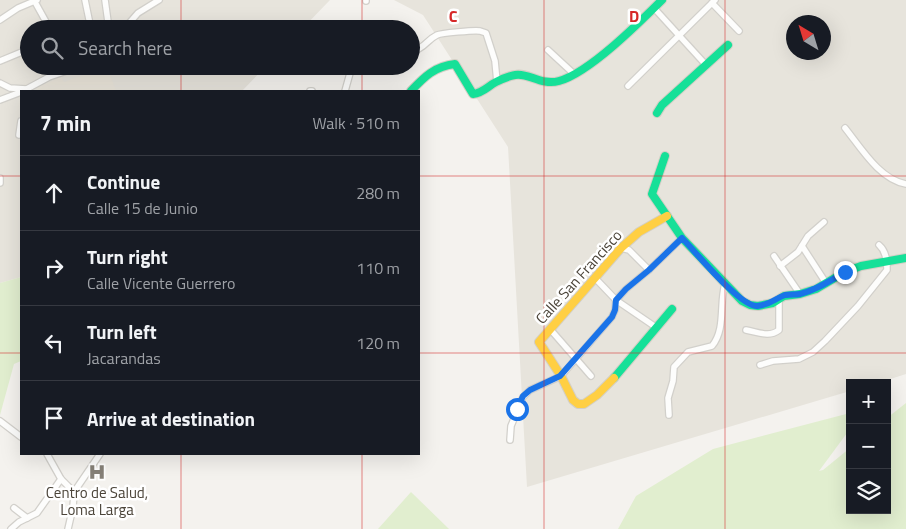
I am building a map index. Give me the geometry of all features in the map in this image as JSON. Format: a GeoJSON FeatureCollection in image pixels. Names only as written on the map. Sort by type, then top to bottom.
{"type":"FeatureCollection","features":[{"type":"Feature","properties":{"kind":"street"},"geometry":{"type":"LineString","coordinates":[[15,0],[18,8]]}},
{"type":"Feature","properties":{"kind":"street"},"geometry":{"type":"LineString","coordinates":[[85,0],[89,20]]}},
{"type":"Feature","properties":{"kind":"street"},"geometry":{"type":"LineString","coordinates":[[105,0],[108,20]]}},
{"type":"Feature","properties":{"kind":"street"},"geometry":{"type":"LineString","coordinates":[[132,20],[138,13],[159,0]]}},
{"type":"Feature","properties":{"kind":"street"},"geometry":{"type":"LineString","coordinates":[[412,90],[428,74],[442,65],[448,64],[456,64],[473,94],[478,94],[497,82],[516,74],[524,74],[537,80],[561,81],[574,74],[620,39],[662,0]]}},
{"type":"Feature","properties":{"kind":"street"},"geometry":{"type":"LineString","coordinates":[[0,20],[18,8],[36,1],[46,20]]}},
{"type":"Feature","properties":{"kind":"street"},"geometry":{"type":"LineString","coordinates":[[628,86],[714,2],[739,31]]}},
{"type":"Feature","properties":{"kind":"street"},"geometry":{"type":"LineString","coordinates":[[654,8],[706,65]]}},
{"type":"Feature","properties":{"kind":"street"},"geometry":{"type":"LineString","coordinates":[[420,49],[431,39],[442,33],[480,31],[486,33],[494,54],[497,82]]}},
{"type":"Feature","properties":{"kind":"street"},"geometry":{"type":"LineString","coordinates":[[657,113],[662,105],[728,45]]}},
{"type":"Feature","properties":{"kind":"street"},"geometry":{"type":"LineString","coordinates":[[548,50],[574,74]]}},
{"type":"Feature","properties":{"kind":"street"},"geometry":{"type":"LineString","coordinates":[[0,60],[20,52]]}},
{"type":"Feature","properties":{"kind":"street"},"geometry":{"type":"LineString","coordinates":[[27,90],[55,75]]}},
{"type":"Feature","properties":{"kind":"street"},"geometry":{"type":"LineString","coordinates":[[345,90],[349,75]]}},
{"type":"Feature","properties":{"kind":"street"},"geometry":{"type":"LineString","coordinates":[[0,83],[20,90]]}},
{"type":"Feature","properties":{"kind":"street"},"geometry":{"type":"LineString","coordinates":[[0,100],[20,93]]}},
{"type":"Feature","properties":{"kind":"street"},"geometry":{"type":"LineString","coordinates":[[19,134],[20,128]]}},
{"type":"Feature","properties":{"kind":"street"},"geometry":{"type":"LineString","coordinates":[[845,128],[882,172],[903,184]]}},
{"type":"Feature","properties":{"kind":"street"},"geometry":{"type":"LineString","coordinates":[[665,156],[658,178],[651,191],[682,238],[742,301],[750,305],[758,306],[773,303],[784,296],[816,289],[845,272],[861,266],[906,258]]}},
{"type":"Feature","properties":{"kind":"street","name":"Calle San Francisco"},"geometry":{"type":"LineString","coordinates":[[560,376],[539,342],[621,248],[639,232],[667,216]]}},
{"type":"Feature","properties":{"kind":"street"},"geometry":{"type":"LineString","coordinates":[[780,266],[798,252],[808,236],[824,222]]}},
{"type":"Feature","properties":{"kind":"street"},"geometry":{"type":"LineString","coordinates":[[510,440],[511,426],[523,396],[530,390],[560,376],[612,317],[616,300],[682,238]]}},
{"type":"Feature","properties":{"kind":"street"},"geometry":{"type":"LineString","coordinates":[[760,366],[773,361],[798,358],[813,352],[825,341],[858,306],[887,270],[884,252],[879,245]]}},
{"type":"Feature","properties":{"kind":"street"},"geometry":{"type":"LineString","coordinates":[[802,246],[826,283]]}},
{"type":"Feature","properties":{"kind":"street"},"geometry":{"type":"LineString","coordinates":[[621,248],[629,250],[649,270]]}},
{"type":"Feature","properties":{"kind":"street"},"geometry":{"type":"LineString","coordinates":[[774,256],[800,294]]}},
{"type":"Feature","properties":{"kind":"street"},"geometry":{"type":"LineString","coordinates":[[595,278],[616,300],[657,328]]}},
{"type":"Feature","properties":{"kind":"street"},"geometry":{"type":"LineString","coordinates":[[669,416],[668,398],[673,381],[674,368],[688,352],[712,346],[720,332],[721,296],[725,284]]}},
{"type":"Feature","properties":{"kind":"street"},"geometry":{"type":"LineString","coordinates":[[746,330],[765,334],[780,330],[779,299]]}},
{"type":"Feature","properties":{"kind":"street"},"geometry":{"type":"LineString","coordinates":[[560,376],[573,400],[578,404],[584,404],[608,385],[672,309]]}},
{"type":"Feature","properties":{"kind":"street"},"geometry":{"type":"LineString","coordinates":[[550,329],[591,376]]}},
{"type":"Feature","properties":{"kind":"street"},"geometry":{"type":"LineString","coordinates":[[0,421],[20,436]]}},
{"type":"Feature","properties":{"kind":"street"},"geometry":{"type":"LineString","coordinates":[[48,455],[61,478],[74,492]]}},
{"type":"Feature","properties":{"kind":"street"},"geometry":{"type":"LineString","coordinates":[[68,529],[74,492],[99,455]]}},
{"type":"Feature","properties":{"kind":"street"},"geometry":{"type":"LineString","coordinates":[[11,529],[26,518],[37,513],[61,478]]}},
{"type":"Feature","properties":{"kind":"street"},"geometry":{"type":"LineString","coordinates":[[14,508],[26,518]]}},
{"type":"Feature","properties":{"kind":"shaded area"},"geometry":{"type":"Polygon","coordinates":[[[0,0],[330,0],[311,20],[20,20],[20,75],[257,75],[243,90],[20,90],[20,277],[0,283],[0,0]]]}},
{"type":"Feature","properties":{"kind":"shaded area"},"geometry":{"type":"Polygon","coordinates":[[[394,0],[906,0],[906,374],[890,379],[846,379],[846,392],[527,487],[508,147],[423,15],[394,0]]]}},
{"type":"Feature","properties":{"kind":"shaded area"},"geometry":{"type":"Polygon","coordinates":[[[84,75],[110,75],[116,90],[37,90],[36,88],[61,77],[64,82],[84,75]]]}},
{"type":"Feature","properties":{"kind":"green space"},"geometry":{"type":"Polygon","coordinates":[[[20,277],[20,361],[14,364],[0,415],[0,283],[20,277]]]}},
{"type":"Feature","properties":{"kind":"green space"},"geometry":{"type":"Polygon","coordinates":[[[906,403],[906,529],[618,529],[636,496],[713,449],[846,414],[846,434],[819,471],[823,470],[846,451],[846,514],[891,514],[891,415],[906,403]]]}},
{"type":"Feature","properties":{"kind":"green space"},"geometry":{"type":"Polygon","coordinates":[[[411,492],[449,529],[378,529],[411,492]]]}},
{"type":"Feature","properties":{"kind":"traffic: fast"},"geometry":{"type":"LineString","coordinates":[[412,90],[430,73],[442,67],[455,64],[473,94],[515,75],[525,75],[546,82],[559,81],[585,68],[599,58],[662,0]]}},
{"type":"Feature","properties":{"kind":"traffic: fast"},"geometry":{"type":"LineString","coordinates":[[657,113],[662,105],[728,45]]}},
{"type":"Feature","properties":{"kind":"traffic: fast"},"geometry":{"type":"LineString","coordinates":[[665,156],[652,194],[682,238],[742,301],[750,305],[758,306],[773,303],[784,296],[816,289],[845,272],[861,266],[906,258]]}},
{"type":"Feature","properties":{"kind":"traffic: fast"},"geometry":{"type":"LineString","coordinates":[[614,378],[672,309]]}},
{"type":"Feature","properties":{"kind":"traffic: slow"},"geometry":{"type":"LineString","coordinates":[[614,378],[597,395],[584,404],[578,404],[573,400],[561,376],[539,342],[621,248],[639,232],[667,216]]}},
{"type":"Feature","properties":{"kind":"place","name":"Centro de Salud, Loma Larga"},"geometry":{"type":"Point","coordinates":[97,472]}},
{"type":"Feature","properties":{"kind":"route"},"geometry":{"type":"LineString","coordinates":[[517,409],[523,396],[530,390],[560,376],[612,317],[616,300],[682,238],[742,301],[750,305],[758,306],[773,303],[784,296],[816,289],[845,272]]}}]}
